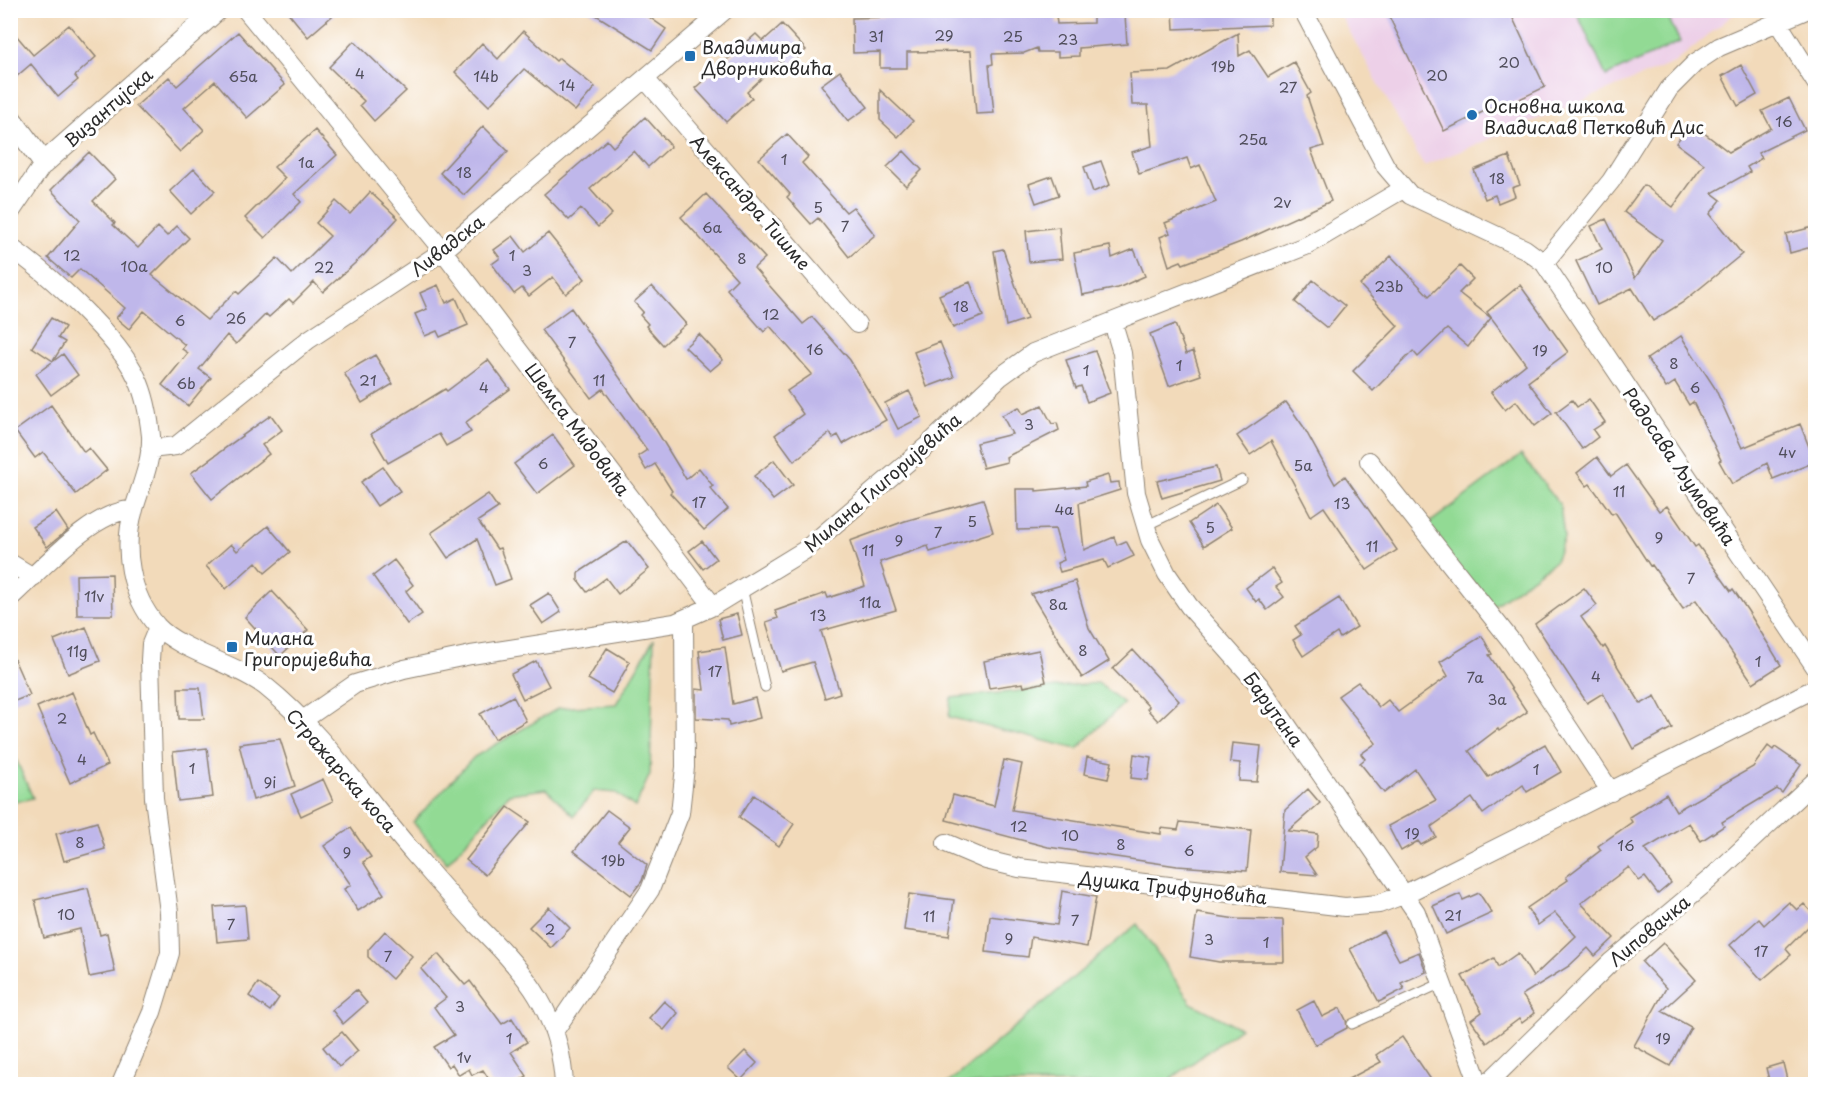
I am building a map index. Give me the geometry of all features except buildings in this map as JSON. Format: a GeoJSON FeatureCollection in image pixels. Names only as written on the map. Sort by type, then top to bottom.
{"type":"FeatureCollection","features":[{"type":"Feature","properties":{"kind":"street","name":"Византијска"},"geometry":{"type":"LineString","coordinates":[[10,213],[44,162],[217,10]]}},
{"type":"Feature","properties":{"kind":"street"},"geometry":{"type":"LineString","coordinates":[[246,10],[443,251]]}},
{"type":"Feature","properties":{"kind":"street","name":"Ливадска"},"geometry":{"type":"LineString","coordinates":[[150,449],[176,446],[308,340],[443,251],[646,80],[725,10]]}},
{"type":"Feature","properties":{"kind":"street","name":"Радосава Љумовића"},"geometry":{"type":"LineString","coordinates":[[1303,10],[1386,167],[1403,189],[1410,195],[1525,249],[1544,264],[1815,668]]}},
{"type":"Feature","properties":{"kind":"street"},"geometry":{"type":"LineString","coordinates":[[1544,264],[1611,181],[1676,82],[1695,63],[1719,47],[1806,10]]}},
{"type":"Feature","properties":{"kind":"street"},"geometry":{"type":"LineString","coordinates":[[1778,23],[1815,83]]}},
{"type":"Feature","properties":{"kind":"street","name":"Александра Тишме"},"geometry":{"type":"LineString","coordinates":[[646,80],[857,324]]}},
{"type":"Feature","properties":{"kind":"street"},"geometry":{"type":"LineString","coordinates":[[10,118],[44,162]]}},
{"type":"Feature","properties":{"kind":"street","name":"Милана Глигоријевића"},"geometry":{"type":"LineString","coordinates":[[303,720],[355,684],[404,669],[471,655],[684,620],[786,564],[833,528],[1017,363],[1033,353],[1308,245],[1403,189]]}},
{"type":"Feature","properties":{"kind":"street","name":"Стражарска коса"},"geometry":{"type":"LineString","coordinates":[[10,247],[69,298],[109,338],[128,362],[137,378],[148,414],[150,449],[144,480],[134,510],[129,553],[134,586],[147,613],[158,627],[177,640],[242,671],[264,685],[303,720],[379,813],[533,988],[555,1030],[563,1060],[564,1084]]}},
{"type":"Feature","properties":{"kind":"street","name":"Шемса Мидовића"},"geometry":{"type":"LineString","coordinates":[[443,251],[712,606]]}},
{"type":"Feature","properties":{"kind":"street","name":"Барутана"},"geometry":{"type":"LineString","coordinates":[[1113,322],[1122,353],[1136,493],[1145,526],[1167,574],[1190,606],[1260,686],[1416,912],[1444,982],[1479,1084]]}},
{"type":"Feature","properties":{"kind":"street"},"geometry":{"type":"LineString","coordinates":[[1369,461],[1512,642],[1611,792]]}},
{"type":"Feature","properties":{"kind":"street"},"geometry":{"type":"LineString","coordinates":[[10,598],[97,520],[123,509],[134,510]]}},
{"type":"Feature","properties":{"kind":"street"},"geometry":{"type":"LineString","coordinates":[[10,563],[33,577]]}},
{"type":"Feature","properties":{"kind":"street"},"geometry":{"type":"LineString","coordinates":[[555,1030],[650,890],[677,823],[685,767],[684,620]]}},
{"type":"Feature","properties":{"kind":"street"},"geometry":{"type":"LineString","coordinates":[[121,1084],[152,1012],[170,953],[169,912],[156,826],[153,787],[150,660],[151,644],[158,627]]}},
{"type":"Feature","properties":{"kind":"street","name":"Душка Трифуновића"},"geometry":{"type":"LineString","coordinates":[[946,843],[986,860],[1070,876],[1345,907],[1379,904],[1403,895],[1611,792],[1815,688]]}},
{"type":"Feature","properties":{"kind":"street","name":"Липовачка"},"geometry":{"type":"LineString","coordinates":[[1487,1084],[1611,962],[1710,879],[1815,780]]}},
{"type":"Feature","properties":{"kind":"lane"},"geometry":{"type":"LineString","coordinates":[[1145,526],[1242,480]]}},
{"type":"Feature","properties":{"kind":"lane"},"geometry":{"type":"LineString","coordinates":[[742,588],[765,687]]}},
{"type":"Feature","properties":{"kind":"lane"},"geometry":{"type":"LineString","coordinates":[[1352,1024],[1444,982]]}},
{"type":"Feature","properties":{"kind":"shaded area","name":"Основна школа Владислав Петковић Дис"},"geometry":{"type":"Polygon","coordinates":[[[1734,10],[1734,14],[1674,63],[1424,166],[1338,11],[1734,10]]]}},
{"type":"Feature","properties":{"kind":"green space"},"geometry":{"type":"Polygon","coordinates":[[[1576,11],[1665,11],[1680,42],[1606,76],[1576,11]]]}},
{"type":"Feature","properties":{"kind":"green space"},"geometry":{"type":"Polygon","coordinates":[[[1521,455],[1560,505],[1564,538],[1555,561],[1485,612],[1424,527],[1521,455]]]}},
{"type":"Feature","properties":{"kind":"green space"},"geometry":{"type":"Polygon","coordinates":[[[654,639],[650,774],[635,807],[616,793],[594,791],[574,816],[546,789],[509,794],[447,863],[413,822],[474,757],[559,708],[616,704],[654,639]]]}},
{"type":"Feature","properties":{"kind":"green space"},"geometry":{"type":"Polygon","coordinates":[[[1098,683],[1124,703],[1077,749],[949,717],[951,698],[1098,683]]]}},
{"type":"Feature","properties":{"kind":"green space"},"geometry":{"type":"Polygon","coordinates":[[[11,748],[33,798],[10,803],[11,748]]]}},
{"type":"Feature","properties":{"kind":"green space"},"geometry":{"type":"Polygon","coordinates":[[[1137,924],[1191,1003],[1240,1028],[1164,1084],[947,1084],[1137,924]]]}},
{"type":"Feature","properties":{"kind":"place","name":"Владимира Дворниковића"},"geometry":{"type":"Point","coordinates":[690,56]}},
{"type":"Feature","properties":{"kind":"place","name":"Основна школа Владислав Петковић Дис"},"geometry":{"type":"Point","coordinates":[1472,115]}},
{"type":"Feature","properties":{"kind":"place","name":"Милана Григоријевића"},"geometry":{"type":"Point","coordinates":[232,647]}}]}
